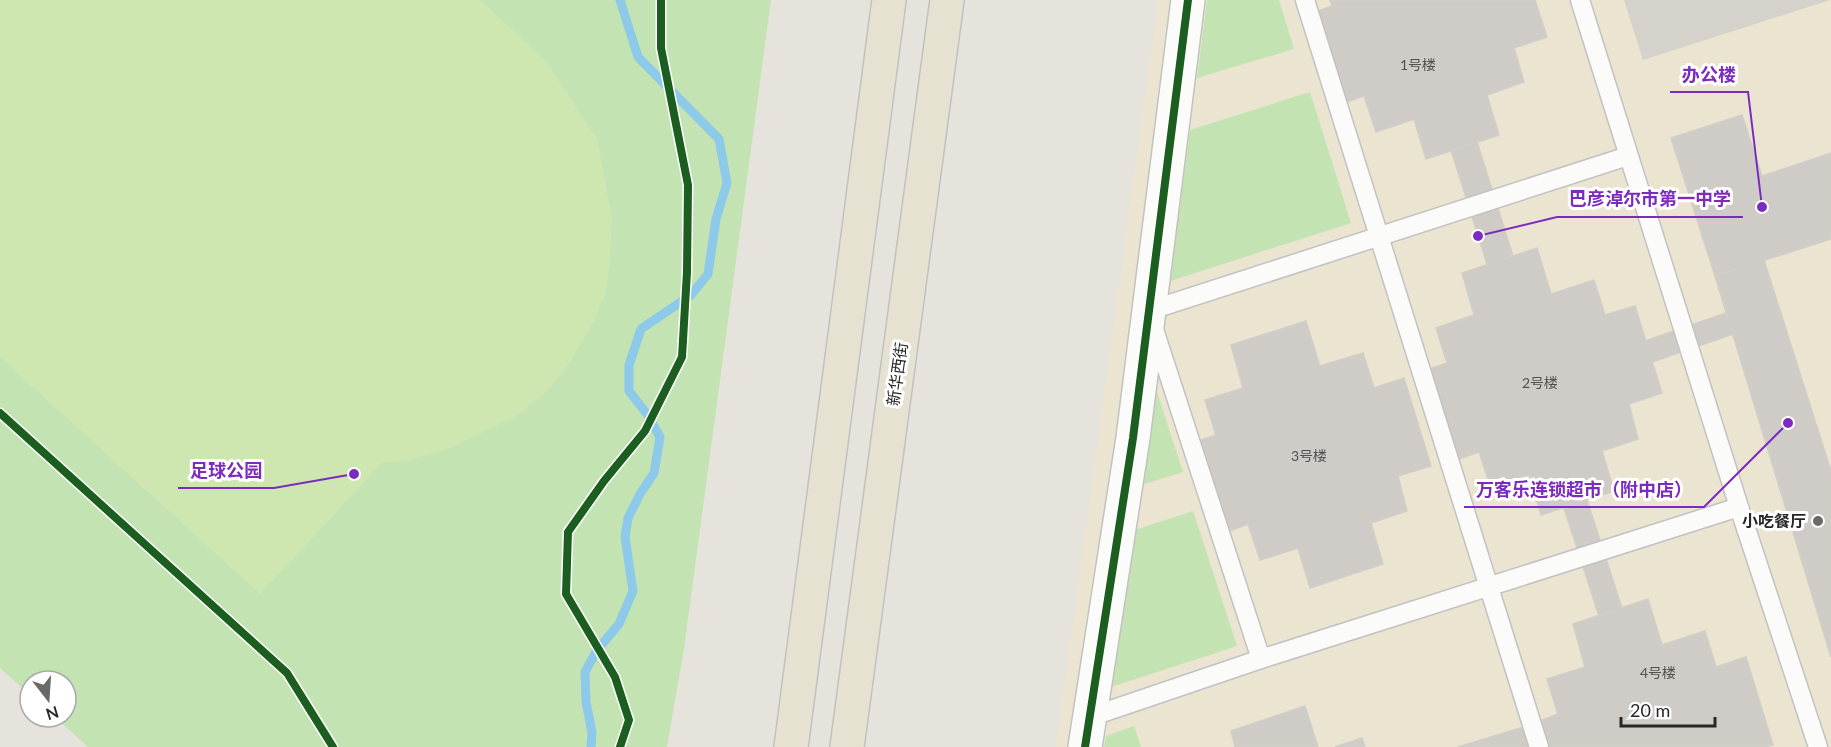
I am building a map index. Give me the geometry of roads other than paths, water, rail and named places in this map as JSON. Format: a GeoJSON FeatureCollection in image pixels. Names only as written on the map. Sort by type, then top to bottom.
{"type":"FeatureCollection","features":[{"type":"Feature","properties":{"kind":"main road"},"geometry":{"type":"LineString","coordinates":[[791,747],[889,0]]}},
{"type":"Feature","properties":{"kind":"main road","name":"新华西街"},"geometry":{"type":"LineString","coordinates":[[847,747],[947,0]]}},
{"type":"Feature","properties":{"kind":"street"},"geometry":{"type":"LineString","coordinates":[[1088,732],[1133,438],[1188,0]]}},
{"type":"Feature","properties":{"kind":"lane"},"geometry":{"type":"LineString","coordinates":[[1305,0],[1539,747]]}},
{"type":"Feature","properties":{"kind":"lane"},"geometry":{"type":"LineString","coordinates":[[1580,0],[1739,507],[1818,747]]}},
{"type":"Feature","properties":{"kind":"lane"},"geometry":{"type":"LineString","coordinates":[[1261,659],[1148,311],[1628,156]]}},
{"type":"Feature","properties":{"kind":"lane"},"geometry":{"type":"LineString","coordinates":[[1088,732],[1261,659],[1739,507]]}},
{"type":"Feature","properties":{"kind":"waterway"},"geometry":{"type":"LineString","coordinates":[[591,747],[592,732],[586,702],[585,672],[597,650],[619,624],[633,591],[625,537],[628,518],[654,473],[660,437],[647,414],[629,391],[629,365],[641,329],[691,295],[708,274],[716,219],[727,183],[719,139],[638,57],[620,0]]}},
{"type":"Feature","properties":{"kind":"place","name":"办公楼"},"geometry":{"type":"Point","coordinates":[1762,207]}},
{"type":"Feature","properties":{"kind":"place","name":"巴彦淖尔市第一中学"},"geometry":{"type":"Point","coordinates":[1478,236]}},
{"type":"Feature","properties":{"kind":"place","name":"万客乐连锁超市（附中店）"},"geometry":{"type":"Point","coordinates":[1788,423]}},
{"type":"Feature","properties":{"kind":"place","name":"足球公园"},"geometry":{"type":"Point","coordinates":[354,474]}},
{"type":"Feature","properties":{"kind":"place","name":"小吃餐厅"},"geometry":{"type":"Point","coordinates":[1818,521]}}]}
